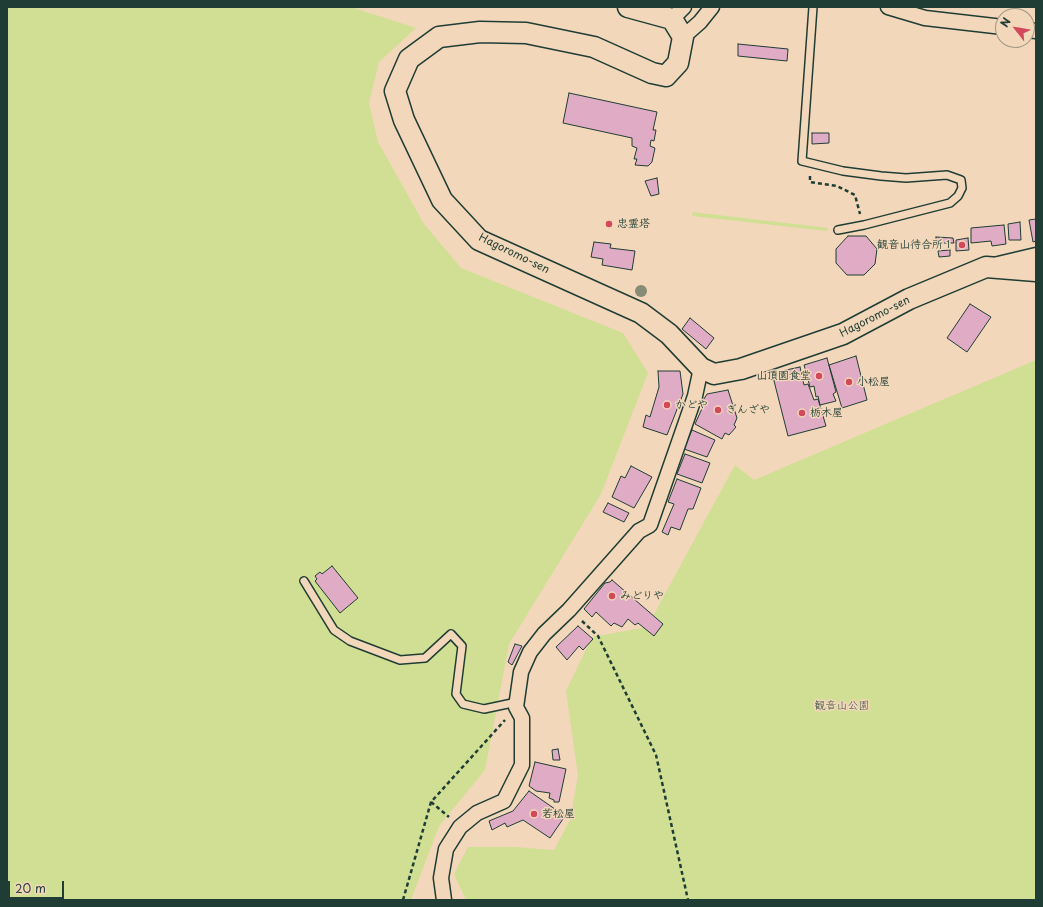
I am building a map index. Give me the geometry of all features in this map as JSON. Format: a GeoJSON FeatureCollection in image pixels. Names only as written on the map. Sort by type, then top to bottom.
{"type":"FeatureCollection","features":[{"type":"Feature","properties":{"kind":"street"},"geometry":{"type":"LineString","coordinates":[[628,7],[678,13],[683,37],[700,22],[712,7]]}},
{"type":"Feature","properties":{"kind":"street"},"geometry":{"type":"LineString","coordinates":[[888,7],[925,18],[995,26]]}},
{"type":"Feature","properties":{"kind":"street","name":"Hagoromo-sen"},"geometry":{"type":"LineString","coordinates":[[683,37],[678,63],[666,76],[652,73],[594,47],[526,33],[480,32],[439,38],[409,59],[395,91],[404,120],[442,200],[479,240],[641,313],[670,334],[701,368],[714,374],[741,369],[843,334],[909,299],[986,267],[1036,271]]}},
{"type":"Feature","properties":{"kind":"street"},"geometry":{"type":"LineString","coordinates":[[986,267],[1036,255]]}},
{"type":"Feature","properties":{"kind":"street"},"geometry":{"type":"LineString","coordinates":[[444,900],[441,878],[446,849],[460,827],[477,813],[504,801],[522,765],[522,718],[516,704],[522,672],[530,652],[544,634],[569,610],[639,531],[650,525],[695,396],[701,368]]}},
{"type":"Feature","properties":{"kind":"lane"},"geometry":{"type":"LineString","coordinates":[[813,7],[802,161],[843,171],[906,178],[947,175],[961,180],[962,188],[958,196],[950,203],[864,226],[838,230]]}},
{"type":"Feature","properties":{"kind":"lane"},"geometry":{"type":"LineString","coordinates":[[304,581],[334,630],[350,641],[400,660],[425,658],[451,634],[462,646],[456,694],[463,704],[484,709],[516,704]]}},
{"type":"Feature","properties":{"kind":"path"},"geometry":{"type":"LineString","coordinates":[[810,182],[837,186],[855,195],[864,226]]}},
{"type":"Feature","properties":{"kind":"path"},"geometry":{"type":"LineString","coordinates":[[569,610],[598,636],[656,755],[688,900]]}},
{"type":"Feature","properties":{"kind":"path"},"geometry":{"type":"LineString","coordinates":[[403,900],[431,802],[486,743],[516,704]]}},
{"type":"Feature","properties":{"kind":"path"},"geometry":{"type":"LineString","coordinates":[[431,802],[460,827]]}},
{"type":"Feature","properties":{"kind":"green space"},"geometry":{"type":"Polygon","coordinates":[[[7,7],[351,7],[416,28],[379,62],[369,103],[378,142],[424,224],[461,268],[623,333],[648,373],[601,494],[509,644],[485,770],[439,826],[411,900],[7,900],[7,7]]]}},
{"type":"Feature","properties":{"kind":"green space"},"geometry":{"type":"Polygon","coordinates":[[[693,212],[828,228],[827,231],[692,216],[693,212]]]}},
{"type":"Feature","properties":{"kind":"green space","name":"観音山公園"},"geometry":{"type":"Polygon","coordinates":[[[1036,360],[1036,900],[466,900],[454,874],[468,847],[514,847],[554,850],[570,820],[578,776],[566,691],[592,637],[647,627],[735,465],[754,480],[1036,360]]]}},
{"type":"Feature","properties":{"kind":"building"},"geometry":{"type":"Polygon","coordinates":[[[738,44],[788,49],[787,61],[738,56],[738,44]]]}},
{"type":"Feature","properties":{"kind":"building"},"geometry":{"type":"Polygon","coordinates":[[[569,93],[657,112],[653,130],[656,130],[654,141],[651,140],[650,146],[655,148],[652,162],[648,166],[635,165],[637,159],[634,159],[637,148],[632,146],[632,138],[563,123],[569,93]]]}},
{"type":"Feature","properties":{"kind":"building"},"geometry":{"type":"Polygon","coordinates":[[[812,133],[829,133],[829,143],[812,144],[812,133]]]}},
{"type":"Feature","properties":{"kind":"building"},"geometry":{"type":"Polygon","coordinates":[[[657,178],[659,194],[651,196],[645,181],[657,178]]]}},
{"type":"Feature","properties":{"kind":"building"},"geometry":{"type":"Polygon","coordinates":[[[1036,219],[1036,241],[1033,242],[1029,220],[1036,219]]]}},
{"type":"Feature","properties":{"kind":"building"},"geometry":{"type":"Polygon","coordinates":[[[1020,222],[1021,240],[1009,240],[1008,224],[1020,222]]]}},
{"type":"Feature","properties":{"kind":"building"},"geometry":{"type":"Polygon","coordinates":[[[1004,225],[1006,244],[992,246],[991,241],[971,243],[971,228],[1004,225]]]}},
{"type":"Feature","properties":{"kind":"building"},"geometry":{"type":"Polygon","coordinates":[[[848,236],[866,236],[877,249],[875,264],[864,275],[847,275],[836,263],[836,249],[848,236]]]}},
{"type":"Feature","properties":{"kind":"building"},"geometry":{"type":"Polygon","coordinates":[[[936,237],[953,238],[954,243],[936,243],[936,237]]]}},
{"type":"Feature","properties":{"kind":"building","name":"観音山待合所１"},"geometry":{"type":"Polygon","coordinates":[[[968,238],[969,250],[956,251],[956,240],[968,238]]]}},
{"type":"Feature","properties":{"kind":"building"},"geometry":{"type":"Polygon","coordinates":[[[594,242],[611,244],[610,248],[635,251],[632,270],[602,265],[603,259],[591,257],[594,242]]]}},
{"type":"Feature","properties":{"kind":"building"},"geometry":{"type":"Polygon","coordinates":[[[950,250],[950,256],[939,257],[938,251],[950,250]]]}},
{"type":"Feature","properties":{"kind":"building"},"geometry":{"type":"Polygon","coordinates":[[[970,304],[991,317],[967,352],[947,338],[970,304]]]}},
{"type":"Feature","properties":{"kind":"building"},"geometry":{"type":"Polygon","coordinates":[[[690,318],[714,338],[706,349],[682,329],[690,318]]]}},
{"type":"Feature","properties":{"kind":"building","name":"小松屋"},"geometry":{"type":"Polygon","coordinates":[[[856,356],[867,400],[842,408],[829,365],[856,356]]]}},
{"type":"Feature","properties":{"kind":"building","name":"山頂園食堂"},"geometry":{"type":"Polygon","coordinates":[[[827,358],[836,392],[833,394],[836,401],[820,405],[818,396],[816,397],[814,386],[810,387],[804,365],[827,358]]]}},
{"type":"Feature","properties":{"kind":"building","name":"栃木屋"},"geometry":{"type":"Polygon","coordinates":[[[800,367],[804,385],[808,384],[814,400],[818,399],[826,426],[788,436],[772,373],[800,367]]]}},
{"type":"Feature","properties":{"kind":"building","name":"かどや"},"geometry":{"type":"Polygon","coordinates":[[[658,371],[680,371],[683,394],[667,435],[643,427],[646,415],[650,417],[659,387],[658,371]]]}},
{"type":"Feature","properties":{"kind":"building","name":"ぎんざや"},"geometry":{"type":"Polygon","coordinates":[[[728,390],[737,418],[734,425],[736,427],[729,435],[725,433],[722,439],[695,424],[705,402],[702,402],[707,394],[728,390]]]}},
{"type":"Feature","properties":{"kind":"building"},"geometry":{"type":"Polygon","coordinates":[[[692,430],[715,440],[707,457],[684,449],[692,430]]]}},
{"type":"Feature","properties":{"kind":"building"},"geometry":{"type":"Polygon","coordinates":[[[685,454],[710,463],[702,483],[677,474],[685,454]]]}},
{"type":"Feature","properties":{"kind":"building"},"geometry":{"type":"Polygon","coordinates":[[[631,466],[652,477],[634,508],[612,497],[621,476],[625,478],[631,466]]]}},
{"type":"Feature","properties":{"kind":"building"},"geometry":{"type":"Polygon","coordinates":[[[677,479],[701,488],[693,509],[688,509],[680,530],[671,527],[668,535],[662,532],[674,504],[668,502],[677,479]]]}},
{"type":"Feature","properties":{"kind":"building"},"geometry":{"type":"Polygon","coordinates":[[[608,503],[629,513],[624,522],[603,512],[608,503]]]}},
{"type":"Feature","properties":{"kind":"building"},"geometry":{"type":"Polygon","coordinates":[[[332,566],[358,598],[340,613],[315,581],[317,579],[315,576],[320,572],[322,574],[332,566]]]}},
{"type":"Feature","properties":{"kind":"building","name":"みどりや"},"geometry":{"type":"Polygon","coordinates":[[[612,580],[663,624],[654,636],[638,623],[635,625],[628,619],[622,627],[614,623],[611,626],[596,612],[592,617],[584,609],[605,583],[612,580]]]}},
{"type":"Feature","properties":{"kind":"building"},"geometry":{"type":"Polygon","coordinates":[[[578,626],[593,639],[583,650],[579,646],[567,660],[556,647],[578,626]]]}},
{"type":"Feature","properties":{"kind":"building"},"geometry":{"type":"Polygon","coordinates":[[[515,644],[522,646],[512,665],[508,662],[515,644]]]}},
{"type":"Feature","properties":{"kind":"building"},"geometry":{"type":"Polygon","coordinates":[[[558,749],[560,760],[553,760],[552,750],[558,749]]]}},
{"type":"Feature","properties":{"kind":"building","name":"若松屋"},"geometry":{"type":"Polygon","coordinates":[[[535,762],[566,769],[559,802],[554,802],[554,800],[549,798],[550,793],[536,791],[529,786],[535,762]]]}},
{"type":"Feature","properties":{"kind":"building","name":"若松屋"},"geometry":{"type":"Polygon","coordinates":[[[529,791],[565,816],[550,838],[523,820],[507,827],[505,823],[492,830],[489,821],[513,811],[529,791]]]}},
{"type":"Feature","properties":{"kind":"place","name":"忠霊塔"},"geometry":{"type":"Point","coordinates":[609,224]}},
{"type":"Feature","properties":{"kind":"place","name":"観音山待合所１"},"geometry":{"type":"Point","coordinates":[962,245]}},
{"type":"Feature","properties":{"kind":"place","name":"山頂園食堂"},"geometry":{"type":"Point","coordinates":[819,376]}},
{"type":"Feature","properties":{"kind":"place","name":"小松屋"},"geometry":{"type":"Point","coordinates":[849,382]}},
{"type":"Feature","properties":{"kind":"place","name":"かどや"},"geometry":{"type":"Point","coordinates":[667,405]}},
{"type":"Feature","properties":{"kind":"place","name":"ぎんざや"},"geometry":{"type":"Point","coordinates":[718,410]}},
{"type":"Feature","properties":{"kind":"place","name":"栃木屋"},"geometry":{"type":"Point","coordinates":[802,413]}},
{"type":"Feature","properties":{"kind":"place","name":"みどりや"},"geometry":{"type":"Point","coordinates":[612,596]}},
{"type":"Feature","properties":{"kind":"place","name":"若松屋"},"geometry":{"type":"Point","coordinates":[534,814]}}]}
